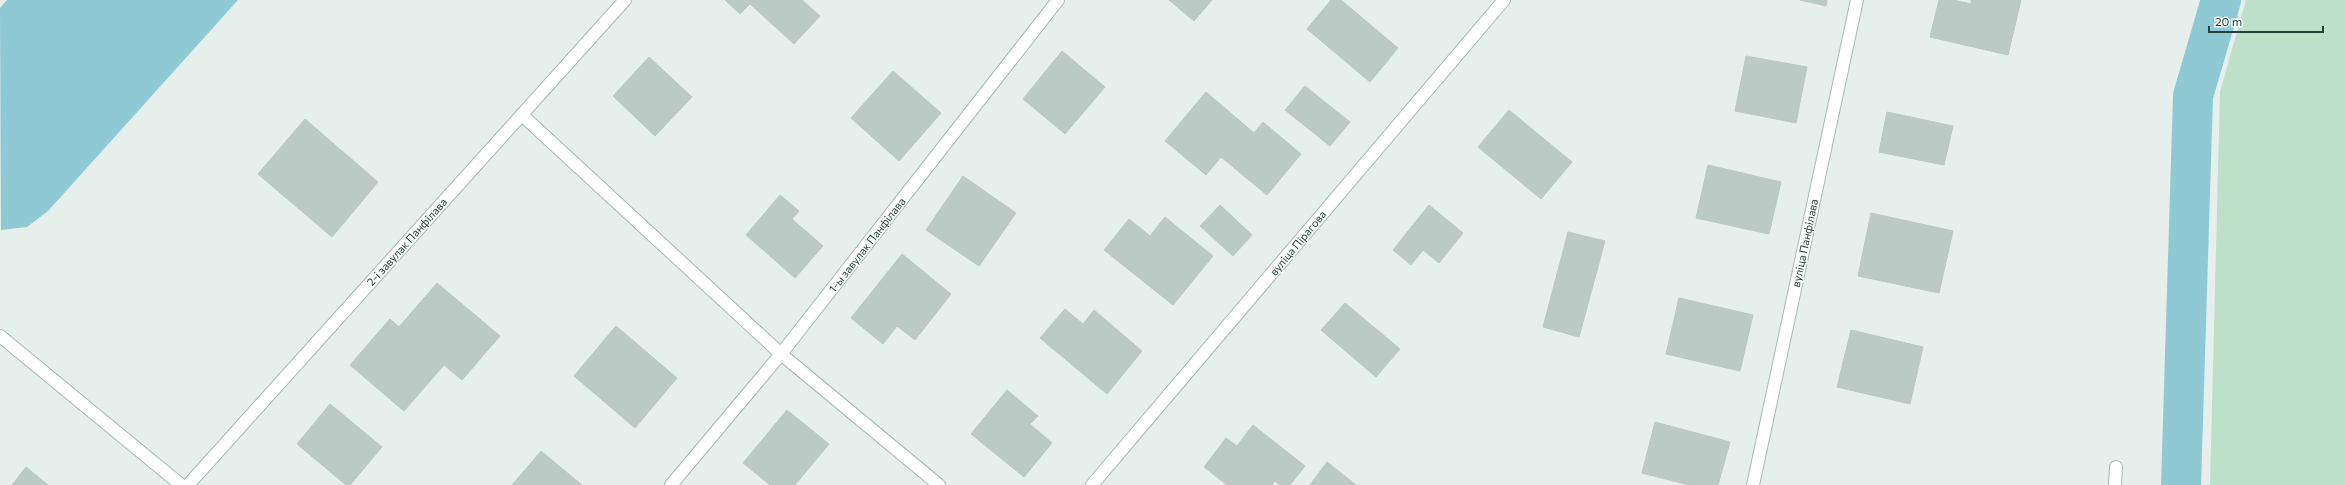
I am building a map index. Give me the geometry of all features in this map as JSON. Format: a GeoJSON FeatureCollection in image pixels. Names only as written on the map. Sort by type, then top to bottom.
{"type":"FeatureCollection","features":[{"type":"Feature","properties":{"kind":"street","name":"2-і завулак Панфілава"},"geometry":{"type":"LineString","coordinates":[[188,485],[625,0]]}},
{"type":"Feature","properties":{"kind":"street","name":"1-ы завулак Панфілава"},"geometry":{"type":"LineString","coordinates":[[670,485],[781,354],[1058,0]]}},
{"type":"Feature","properties":{"kind":"street","name":"вуліца Пірагова"},"geometry":{"type":"LineString","coordinates":[[1092,485],[1504,0]]}},
{"type":"Feature","properties":{"kind":"street","name":"вуліца Панфілава"},"geometry":{"type":"LineString","coordinates":[[1753,485],[1857,0]]}},
{"type":"Feature","properties":{"kind":"street"},"geometry":{"type":"LineString","coordinates":[[522,115],[781,354],[939,485]]}},
{"type":"Feature","properties":{"kind":"street"},"geometry":{"type":"LineString","coordinates":[[0,336],[181,485]]}},
{"type":"Feature","properties":{"kind":"street"},"geometry":{"type":"LineString","coordinates":[[2115,485],[2116,467]]}},
{"type":"Feature","properties":{"kind":"green space"},"geometry":{"type":"Polygon","coordinates":[[[2246,0],[2345,0],[2345,485],[2210,485],[2220,92],[2246,0]]]}},
{"type":"Feature","properties":{"kind":"water"},"geometry":{"type":"Polygon","coordinates":[[[7,0],[238,0],[48,211],[27,227],[1,230],[0,8],[7,0]]]}},
{"type":"Feature","properties":{"kind":"building"},"geometry":{"type":"Polygon","coordinates":[[[725,0],[802,0],[820,16],[794,44],[750,4],[740,14],[725,0]]]}},
{"type":"Feature","properties":{"kind":"building"},"geometry":{"type":"Polygon","coordinates":[[[1169,0],[1212,0],[1194,21],[1169,0]]]}},
{"type":"Feature","properties":{"kind":"building"},"geometry":{"type":"Polygon","coordinates":[[[1331,0],[1341,0],[1398,48],[1370,82],[1307,29],[1331,0]]]}},
{"type":"Feature","properties":{"kind":"building"},"geometry":{"type":"Polygon","coordinates":[[[1800,0],[1827,0],[1826,6],[1800,0]]]}},
{"type":"Feature","properties":{"kind":"building"},"geometry":{"type":"Polygon","coordinates":[[[1939,0],[1953,0],[1971,4],[1971,0],[2021,0],[2008,55],[1930,37],[1939,0]]]}},
{"type":"Feature","properties":{"kind":"building"},"geometry":{"type":"Polygon","coordinates":[[[1062,51],[1105,87],[1065,134],[1023,99],[1062,51]]]}},
{"type":"Feature","properties":{"kind":"building"},"geometry":{"type":"Polygon","coordinates":[[[1746,56],[1807,67],[1796,123],[1735,111],[1746,56]]]}},
{"type":"Feature","properties":{"kind":"building"},"geometry":{"type":"Polygon","coordinates":[[[649,57],[692,97],[655,136],[613,96],[649,57]]]}},
{"type":"Feature","properties":{"kind":"building"},"geometry":{"type":"Polygon","coordinates":[[[893,71],[941,113],[899,161],[851,118],[893,71]]]}},
{"type":"Feature","properties":{"kind":"building"},"geometry":{"type":"Polygon","coordinates":[[[1305,86],[1350,122],[1330,146],[1285,110],[1305,86]]]}},
{"type":"Feature","properties":{"kind":"building"},"geometry":{"type":"Polygon","coordinates":[[[1206,92],[1254,133],[1263,122],[1301,154],[1267,195],[1221,157],[1206,175],[1165,141],[1206,92]]]}},
{"type":"Feature","properties":{"kind":"building"},"geometry":{"type":"Polygon","coordinates":[[[1509,110],[1572,162],[1541,199],[1478,147],[1509,110]]]}},
{"type":"Feature","properties":{"kind":"building"},"geometry":{"type":"Polygon","coordinates":[[[1887,112],[1953,126],[1944,165],[1879,152],[1887,112]]]}},
{"type":"Feature","properties":{"kind":"building"},"geometry":{"type":"Polygon","coordinates":[[[305,119],[378,182],[332,237],[258,174],[305,119]]]}},
{"type":"Feature","properties":{"kind":"building"},"geometry":{"type":"Polygon","coordinates":[[[1708,165],[1781,182],[1769,234],[1696,218],[1708,165]]]}},
{"type":"Feature","properties":{"kind":"building"},"geometry":{"type":"Polygon","coordinates":[[[963,176],[1016,213],[979,266],[926,230],[963,176]]]}},
{"type":"Feature","properties":{"kind":"building"},"geometry":{"type":"Polygon","coordinates":[[[780,195],[799,211],[792,219],[823,246],[795,278],[746,235],[780,195]]]}},
{"type":"Feature","properties":{"kind":"building"},"geometry":{"type":"Polygon","coordinates":[[[1220,205],[1252,235],[1233,256],[1200,226],[1220,205]]]}},
{"type":"Feature","properties":{"kind":"building"},"geometry":{"type":"Polygon","coordinates":[[[1429,205],[1463,233],[1439,263],[1423,250],[1411,265],[1393,250],[1429,205]]]}},
{"type":"Feature","properties":{"kind":"building"},"geometry":{"type":"Polygon","coordinates":[[[1871,213],[1953,231],[1939,293],[1858,276],[1871,213]]]}},
{"type":"Feature","properties":{"kind":"building"},"geometry":{"type":"Polygon","coordinates":[[[1165,217],[1213,256],[1173,305],[1104,250],[1129,219],[1150,236],[1165,217]]]}},
{"type":"Feature","properties":{"kind":"building"},"geometry":{"type":"Polygon","coordinates":[[[1568,232],[1605,241],[1579,337],[1543,327],[1568,232]]]}},
{"type":"Feature","properties":{"kind":"building"},"geometry":{"type":"Polygon","coordinates":[[[902,254],[951,294],[915,340],[897,326],[883,344],[851,318],[902,254]]]}},
{"type":"Feature","properties":{"kind":"building"},"geometry":{"type":"Polygon","coordinates":[[[437,283],[500,336],[462,380],[444,365],[404,411],[350,365],[390,319],[399,327],[437,283]]]}},
{"type":"Feature","properties":{"kind":"building"},"geometry":{"type":"Polygon","coordinates":[[[1679,298],[1753,315],[1740,371],[1666,354],[1679,298]]]}},
{"type":"Feature","properties":{"kind":"building"},"geometry":{"type":"Polygon","coordinates":[[[1345,303],[1400,349],[1376,377],[1321,330],[1345,303]]]}},
{"type":"Feature","properties":{"kind":"building"},"geometry":{"type":"Polygon","coordinates":[[[1065,309],[1083,324],[1094,310],[1142,351],[1107,394],[1040,338],[1065,309]]]}},
{"type":"Feature","properties":{"kind":"building"},"geometry":{"type":"Polygon","coordinates":[[[616,326],[677,378],[635,428],[574,376],[616,326]]]}},
{"type":"Feature","properties":{"kind":"building"},"geometry":{"type":"Polygon","coordinates":[[[1851,330],[1923,347],[1910,404],[1837,387],[1851,330]]]}},
{"type":"Feature","properties":{"kind":"building"},"geometry":{"type":"Polygon","coordinates":[[[1007,390],[1038,416],[1030,424],[1052,443],[1024,477],[971,434],[1007,390]]]}},
{"type":"Feature","properties":{"kind":"building"},"geometry":{"type":"Polygon","coordinates":[[[330,404],[382,447],[350,485],[346,485],[297,444],[330,404]]]}},
{"type":"Feature","properties":{"kind":"building"},"geometry":{"type":"Polygon","coordinates":[[[787,410],[829,444],[795,485],[770,485],[743,463],[787,410]]]}},
{"type":"Feature","properties":{"kind":"building"},"geometry":{"type":"Polygon","coordinates":[[[1655,422],[1730,442],[1718,485],[1689,485],[1642,473],[1655,422]]]}},
{"type":"Feature","properties":{"kind":"building"},"geometry":{"type":"Polygon","coordinates":[[[1253,425],[1305,466],[1290,485],[1280,485],[1275,481],[1272,485],[1227,485],[1204,467],[1226,438],[1237,446],[1253,425]]]}},
{"type":"Feature","properties":{"kind":"building"},"geometry":{"type":"Polygon","coordinates":[[[541,451],[582,485],[512,485],[541,451]]]}},
{"type":"Feature","properties":{"kind":"building"},"geometry":{"type":"Polygon","coordinates":[[[1327,462],[1356,485],[1310,485],[1327,462]]]}},
{"type":"Feature","properties":{"kind":"building"},"geometry":{"type":"Polygon","coordinates":[[[26,467],[48,485],[12,485],[26,467]]]}},
{"type":"Feature","properties":{"kind":"waterway"},"geometry":{"type":"LineString","coordinates":[[2181,485],[2193,96],[2221,0]]}}]}
